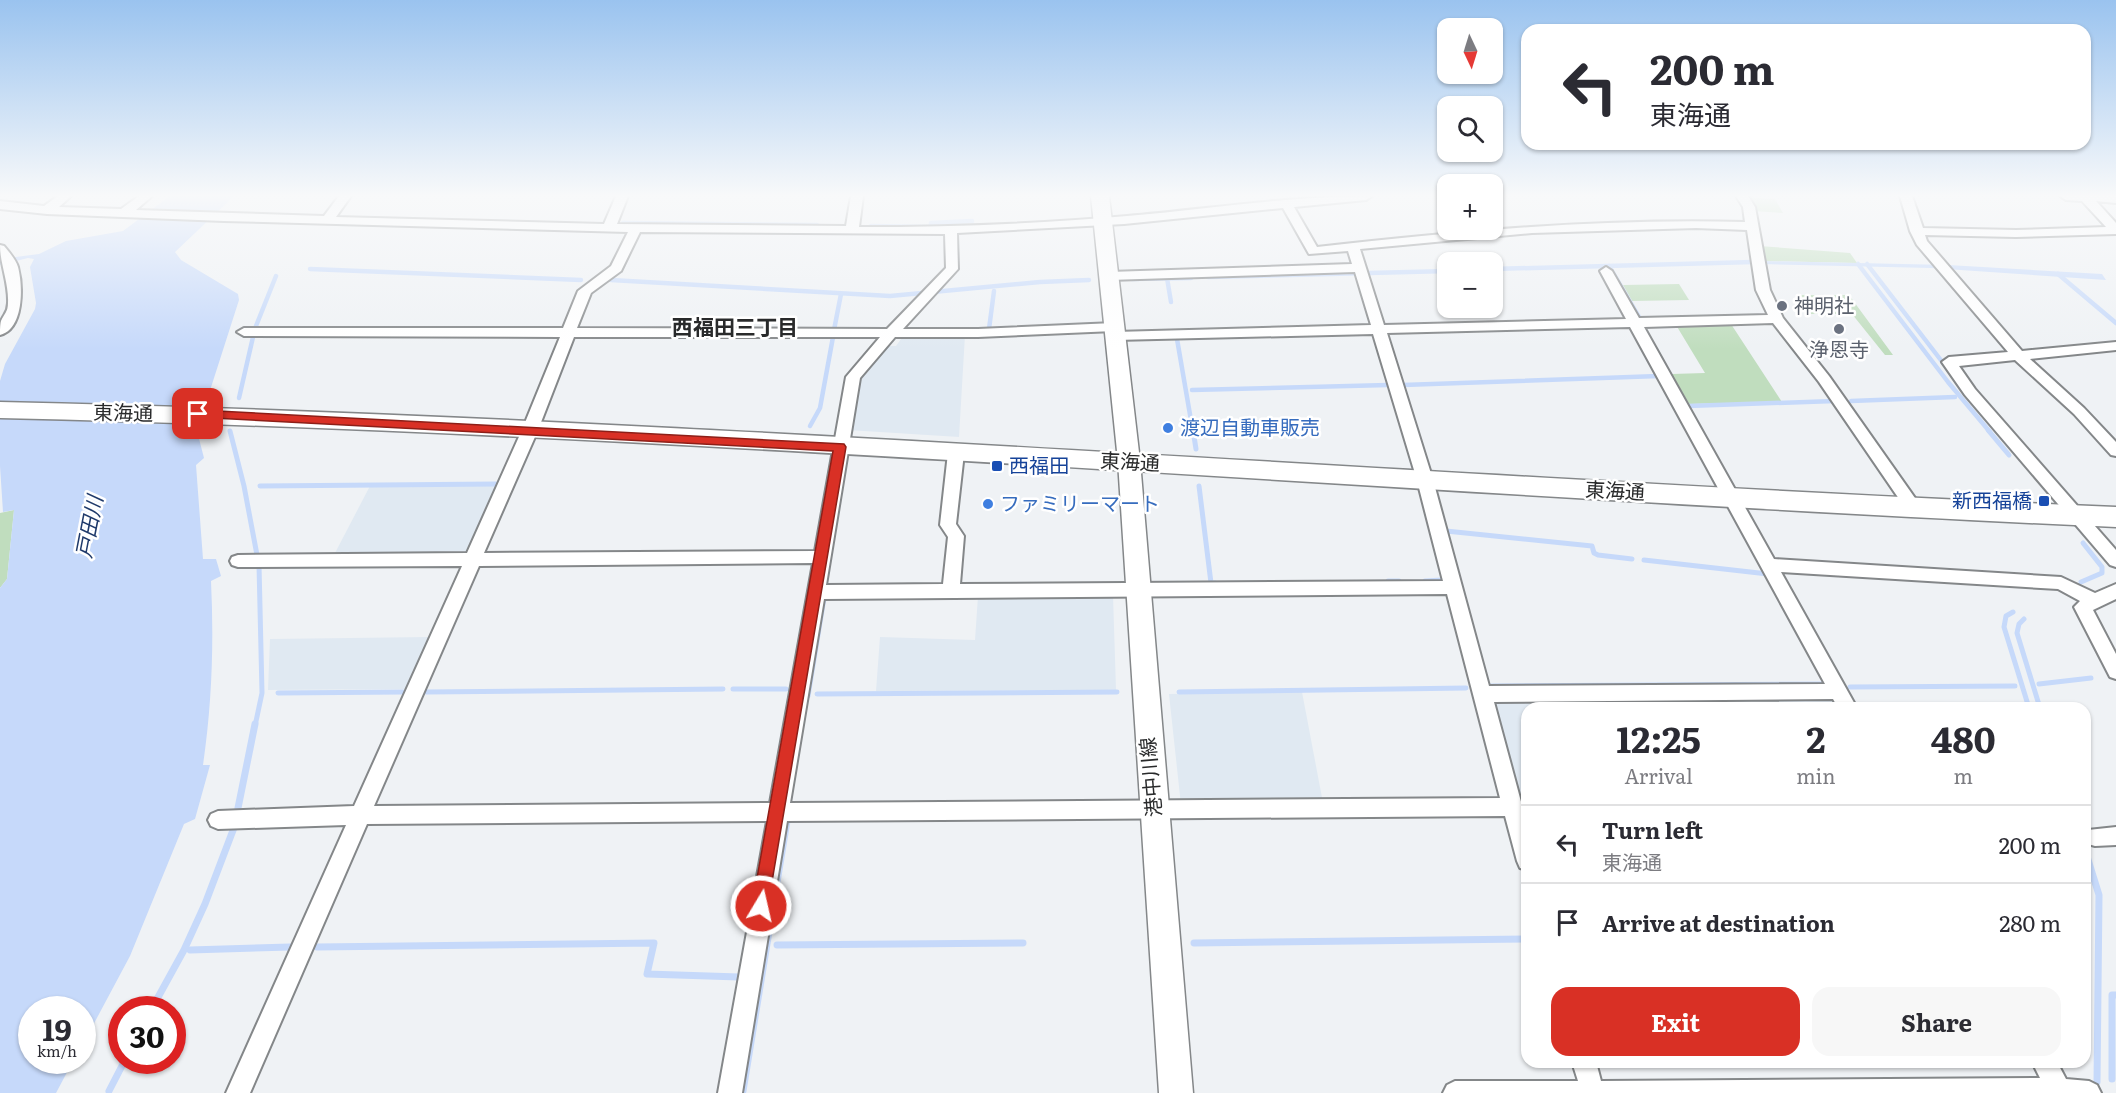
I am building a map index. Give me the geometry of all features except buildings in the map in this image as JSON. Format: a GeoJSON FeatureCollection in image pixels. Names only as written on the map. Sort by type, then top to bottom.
{"type":"FeatureCollection","features":[{"type":"Feature","properties":{"kind":"main road","name":"港中川線"},"geometry":{"type":"LineString","coordinates":[[1106,247],[1129,461],[1176,1093]]}},
{"type":"Feature","properties":{"kind":"main road","name":"東海通"},"geometry":{"type":"LineString","coordinates":[[0,410],[220,414],[1129,461],[1914,508],[2116,517]]}},
{"type":"Feature","properties":{"kind":"street"},"geometry":{"type":"LineString","coordinates":[[238,1093],[530,430],[585,291],[616,268],[626,247]]}},
{"type":"Feature","properties":{"kind":"street"},"geometry":{"type":"LineString","coordinates":[[730,1093],[776,812],[854,377],[891,333],[952,269],[951,247]]}},
{"type":"Feature","properties":{"kind":"street"},"geometry":{"type":"LineString","coordinates":[[1311,247],[1313,251],[1345,247]]}},
{"type":"Feature","properties":{"kind":"street"},"geometry":{"type":"LineString","coordinates":[[1353,247],[1425,480],[1521,839]]}},
{"type":"Feature","properties":{"kind":"street"},"geometry":{"type":"LineString","coordinates":[[1755,247],[1762,290],[1777,319],[1824,379],[1914,508]]}},
{"type":"Feature","properties":{"kind":"street"},"geometry":{"type":"LineString","coordinates":[[1925,247],[2018,355],[2079,411],[2116,451]]}},
{"type":"Feature","properties":{"kind":"street"},"geometry":{"type":"LineString","coordinates":[[0,331],[14,312],[6,256]]}},
{"type":"Feature","properties":{"kind":"street"},"geometry":{"type":"LineString","coordinates":[[1109,276],[1361,271]]}},
{"type":"Feature","properties":{"kind":"street"},"geometry":{"type":"LineString","coordinates":[[1606,272],[1845,702]]}},
{"type":"Feature","properties":{"kind":"street"},"geometry":{"type":"LineString","coordinates":[[244,332],[1115,332],[1379,329],[1777,319]]}},
{"type":"Feature","properties":{"kind":"street"},"geometry":{"type":"LineString","coordinates":[[2116,346],[1949,362],[1970,392],[2116,561]]}},
{"type":"Feature","properties":{"kind":"street"},"geometry":{"type":"LineString","coordinates":[[951,591],[956,536],[948,525],[956,453]]}},
{"type":"Feature","properties":{"kind":"street"},"geometry":{"type":"LineString","coordinates":[[238,561],[822,557]]}},
{"type":"Feature","properties":{"kind":"street"},"geometry":{"type":"LineString","coordinates":[[1769,565],[2061,583],[2095,601]]}},
{"type":"Feature","properties":{"kind":"street"},"geometry":{"type":"LineString","coordinates":[[816,592],[1453,586]]}},
{"type":"Feature","properties":{"kind":"street"},"geometry":{"type":"LineString","coordinates":[[2116,591],[2083,607],[2116,672]]}},
{"type":"Feature","properties":{"kind":"street"},"geometry":{"type":"LineString","coordinates":[[1483,694],[1839,691]]}},
{"type":"Feature","properties":{"kind":"street"},"geometry":{"type":"LineString","coordinates":[[218,819],[362,815],[1512,807]]}},
{"type":"Feature","properties":{"kind":"street"},"geometry":{"type":"LineString","coordinates":[[2095,837],[2116,836]]}},
{"type":"Feature","properties":{"kind":"street"},"geometry":{"type":"LineString","coordinates":[[1586,1068],[1593,1092]]}},
{"type":"Feature","properties":{"kind":"street"},"geometry":{"type":"LineString","coordinates":[[2047,1068],[2059,1090]]}},
{"type":"Feature","properties":{"kind":"street"},"geometry":{"type":"LineString","coordinates":[[1455,1093],[2059,1090],[2089,1093]]}},
{"type":"Feature","properties":{"kind":"shaded area"},"geometry":{"type":"Polygon","coordinates":[[[904,335],[965,335],[959,437],[848,430],[859,376],[885,346],[896,346],[904,335]]]}},
{"type":"Feature","properties":{"kind":"shaded area"},"geometry":{"type":"Polygon","coordinates":[[[370,486],[497,486],[467,552],[334,555],[370,486]]]}},
{"type":"Feature","properties":{"kind":"shaded area"},"geometry":{"type":"Polygon","coordinates":[[[1113,595],[1116,690],[876,691],[880,637],[975,640],[978,596],[1113,595]]]}},
{"type":"Feature","properties":{"kind":"shaded area"},"geometry":{"type":"Polygon","coordinates":[[[429,637],[405,689],[268,690],[270,639],[429,637]]]}},
{"type":"Feature","properties":{"kind":"shaded area"},"geometry":{"type":"Polygon","coordinates":[[[1302,692],[1323,803],[1181,805],[1169,694],[1302,692]]]}},
{"type":"Feature","properties":{"kind":"shaded area"},"geometry":{"type":"Polygon","coordinates":[[[1835,697],[1838,702],[1521,702],[1521,804],[1493,708],[1497,699],[1835,697]]]}},
{"type":"Feature","properties":{"kind":"green space"},"geometry":{"type":"Polygon","coordinates":[[[1759,247],[1850,253],[1857,263],[1762,261],[1759,247]]]}},
{"type":"Feature","properties":{"kind":"green space"},"geometry":{"type":"Polygon","coordinates":[[[1679,284],[1689,300],[1632,301],[1623,285],[1679,284]]]}},
{"type":"Feature","properties":{"kind":"green space"},"geometry":{"type":"Polygon","coordinates":[[[1799,295],[1849,295],[1893,355],[1885,355],[1852,314],[1811,314],[1799,295]]]}},
{"type":"Feature","properties":{"kind":"green space"},"geometry":{"type":"Polygon","coordinates":[[[1731,324],[1782,402],[1689,404],[1672,374],[1705,373],[1676,325],[1731,324]]]}},
{"type":"Feature","properties":{"kind":"green space"},"geometry":{"type":"Polygon","coordinates":[[[14,510],[7,579],[0,588],[0,513],[14,510]]]}},
{"type":"Feature","properties":{"kind":"water","name":"戸田川"},"geometry":{"type":"Polygon","coordinates":[[[54,247],[180,247],[175,252],[181,260],[238,294],[239,300],[197,431],[204,458],[196,465],[203,559],[216,559],[221,576],[211,581],[212,673],[203,765],[210,765],[195,819],[184,824],[130,956],[96,1020],[96,996],[18,996],[18,1074],[66,1074],[56,1093],[0,1093],[0,588],[7,579],[14,510],[3,512],[0,466],[0,381],[5,364],[35,309],[36,303],[30,267],[34,259],[28,258],[0,265],[0,259],[39,254],[54,247]]]}},
{"type":"Feature","properties":{"kind":"water"},"geometry":{"type":"Polygon","coordinates":[[[1762,261],[1948,265],[2102,274],[2106,280],[1931,268],[1762,264],[1762,261]]]}},
{"type":"Feature","properties":{"kind":"waterway"},"geometry":{"type":"LineString","coordinates":[[1503,269],[1753,262]]}},
{"type":"Feature","properties":{"kind":"waterway"},"geometry":{"type":"LineString","coordinates":[[1858,264],[1948,382],[1990,432]]}},
{"type":"Feature","properties":{"kind":"waterway"},"geometry":{"type":"LineString","coordinates":[[1867,264],[1950,372]]}},
{"type":"Feature","properties":{"kind":"waterway"},"geometry":{"type":"LineString","coordinates":[[1609,266],[1639,317]]}},
{"type":"Feature","properties":{"kind":"waterway"},"geometry":{"type":"LineString","coordinates":[[310,269],[581,280]]}},
{"type":"Feature","properties":{"kind":"waterway"},"geometry":{"type":"LineString","coordinates":[[1208,277],[1437,271]]}},
{"type":"Feature","properties":{"kind":"waterway"},"geometry":{"type":"LineString","coordinates":[[2058,274],[2116,323]]}},
{"type":"Feature","properties":{"kind":"waterway"},"geometry":{"type":"LineString","coordinates":[[256,326],[276,276]]}},
{"type":"Feature","properties":{"kind":"waterway"},"geometry":{"type":"LineString","coordinates":[[1132,279],[1167,278]]}},
{"type":"Feature","properties":{"kind":"waterway"},"geometry":{"type":"LineString","coordinates":[[1167,278],[1171,302]]}},
{"type":"Feature","properties":{"kind":"waterway"},"geometry":{"type":"LineString","coordinates":[[1167,278],[1191,278]]}},
{"type":"Feature","properties":{"kind":"waterway"},"geometry":{"type":"LineString","coordinates":[[611,280],[890,296],[1040,282],[1089,280]]}},
{"type":"Feature","properties":{"kind":"waterway"},"geometry":{"type":"LineString","coordinates":[[989,329],[994,291]]}},
{"type":"Feature","properties":{"kind":"waterway"},"geometry":{"type":"LineString","coordinates":[[834,330],[841,294]]}},
{"type":"Feature","properties":{"kind":"waterway"},"geometry":{"type":"LineString","coordinates":[[239,398],[253,337]]}},
{"type":"Feature","properties":{"kind":"waterway"},"geometry":{"type":"LineString","coordinates":[[810,426],[820,408],[833,337]]}},
{"type":"Feature","properties":{"kind":"waterway"},"geometry":{"type":"LineString","coordinates":[[1177,339],[1193,432]]}},
{"type":"Feature","properties":{"kind":"waterway"},"geometry":{"type":"LineString","coordinates":[[1403,385],[1659,376]]}},
{"type":"Feature","properties":{"kind":"waterway"},"geometry":{"type":"LineString","coordinates":[[1192,390],[1388,385]]}},
{"type":"Feature","properties":{"kind":"waterway"},"geometry":{"type":"LineString","coordinates":[[1851,401],[1955,397]]}},
{"type":"Feature","properties":{"kind":"waterway"},"geometry":{"type":"LineString","coordinates":[[1688,406],[1835,401]]}},
{"type":"Feature","properties":{"kind":"waterway"},"geometry":{"type":"LineString","coordinates":[[1193,430],[1196,449]]}},
{"type":"Feature","properties":{"kind":"waterway"},"geometry":{"type":"LineString","coordinates":[[1988,430],[2009,455]]}},
{"type":"Feature","properties":{"kind":"waterway"},"geometry":{"type":"LineString","coordinates":[[230,431],[244,486],[257,555]]}},
{"type":"Feature","properties":{"kind":"waterway"},"geometry":{"type":"LineString","coordinates":[[260,486],[496,484]]}},
{"type":"Feature","properties":{"kind":"waterway"},"geometry":{"type":"LineString","coordinates":[[1199,486],[1211,583],[1215,583]]}},
{"type":"Feature","properties":{"kind":"waterway"},"geometry":{"type":"LineString","coordinates":[[1446,531],[1592,546],[1594,553],[1598,555],[1632,559]]}},
{"type":"Feature","properties":{"kind":"waterway"},"geometry":{"type":"LineString","coordinates":[[2081,582],[2102,573],[2102,567],[2083,543]]}},
{"type":"Feature","properties":{"kind":"waterway"},"geometry":{"type":"LineString","coordinates":[[1644,560],[1768,574]]}},
{"type":"Feature","properties":{"kind":"waterway"},"geometry":{"type":"LineString","coordinates":[[255,726],[262,693],[259,565]]}},
{"type":"Feature","properties":{"kind":"waterway"},"geometry":{"type":"LineString","coordinates":[[1425,581],[1442,580]]}},
{"type":"Feature","properties":{"kind":"waterway"},"geometry":{"type":"LineString","coordinates":[[1388,581],[1399,581]]}},
{"type":"Feature","properties":{"kind":"waterway"},"geometry":{"type":"LineString","coordinates":[[808,696],[824,598]]}},
{"type":"Feature","properties":{"kind":"waterway"},"geometry":{"type":"LineString","coordinates":[[2013,612],[2006,616],[2004,627],[2027,702]]}},
{"type":"Feature","properties":{"kind":"waterway"},"geometry":{"type":"LineString","coordinates":[[2024,619],[2019,624],[2017,633],[2038,702]]}},
{"type":"Feature","properties":{"kind":"waterway"},"geometry":{"type":"LineString","coordinates":[[2039,684],[2091,678]]}},
{"type":"Feature","properties":{"kind":"waterway"},"geometry":{"type":"LineString","coordinates":[[1491,686],[1825,684]]}},
{"type":"Feature","properties":{"kind":"waterway"},"geometry":{"type":"LineString","coordinates":[[1850,687],[2015,686]]}},
{"type":"Feature","properties":{"kind":"waterway"},"geometry":{"type":"LineString","coordinates":[[1179,692],[1466,688]]}},
{"type":"Feature","properties":{"kind":"waterway"},"geometry":{"type":"LineString","coordinates":[[426,692],[723,689]]}},
{"type":"Feature","properties":{"kind":"waterway"},"geometry":{"type":"LineString","coordinates":[[733,689],[786,689]]}},
{"type":"Feature","properties":{"kind":"waterway"},"geometry":{"type":"LineString","coordinates":[[278,693],[403,692]]}},
{"type":"Feature","properties":{"kind":"waterway"},"geometry":{"type":"LineString","coordinates":[[817,694],[1117,692]]}},
{"type":"Feature","properties":{"kind":"waterway"},"geometry":{"type":"LineString","coordinates":[[238,808],[255,724]]}},
{"type":"Feature","properties":{"kind":"waterway"},"geometry":{"type":"LineString","coordinates":[[743,1091],[787,821]]}},
{"type":"Feature","properties":{"kind":"waterway"},"geometry":{"type":"LineString","coordinates":[[159,996],[184,950],[205,904],[235,825]]}},
{"type":"Feature","properties":{"kind":"waterway"},"geometry":{"type":"LineString","coordinates":[[2091,869],[2099,895],[2097,1082]]}},
{"type":"Feature","properties":{"kind":"waterway"},"geometry":{"type":"LineString","coordinates":[[1194,943],[1521,939]]}},
{"type":"Feature","properties":{"kind":"waterway"},"geometry":{"type":"LineString","coordinates":[[317,947],[654,943],[647,974],[739,977]]}},
{"type":"Feature","properties":{"kind":"waterway"},"geometry":{"type":"LineString","coordinates":[[777,945],[1023,943]]}},
{"type":"Feature","properties":{"kind":"waterway"},"geometry":{"type":"LineString","coordinates":[[190,950],[290,947]]}},
{"type":"Feature","properties":{"kind":"waterway"},"geometry":{"type":"LineString","coordinates":[[2112,1079],[2112,995],[2116,995]]}},
{"type":"Feature","properties":{"kind":"waterway"},"geometry":{"type":"LineString","coordinates":[[109,1091],[118,1074]]}},
{"type":"Feature","properties":{"kind":"place","name":"神明社"},"geometry":{"type":"Point","coordinates":[1782,306]}},
{"type":"Feature","properties":{"kind":"place","name":"浄恩寺"},"geometry":{"type":"Point","coordinates":[1839,329]}},
{"type":"Feature","properties":{"kind":"place","name":"渡辺自動車販売"},"geometry":{"type":"Point","coordinates":[1168,428]}},
{"type":"Feature","properties":{"kind":"place","name":"西福田"},"geometry":{"type":"Point","coordinates":[997,466]}},
{"type":"Feature","properties":{"kind":"place","name":"新西福橋"},"geometry":{"type":"Point","coordinates":[2044,501]}},
{"type":"Feature","properties":{"kind":"place","name":"ファミリーマート"},"geometry":{"type":"Point","coordinates":[988,504]}},
{"type":"Feature","properties":{"kind":"district","name":"西福田三丁目"},"geometry":{"type":"Point","coordinates":[735,328]}},
{"type":"Feature","properties":{"kind":"route"},"geometry":{"type":"LineString","coordinates":[[198,414],[840,447],[761,906]]}}]}
